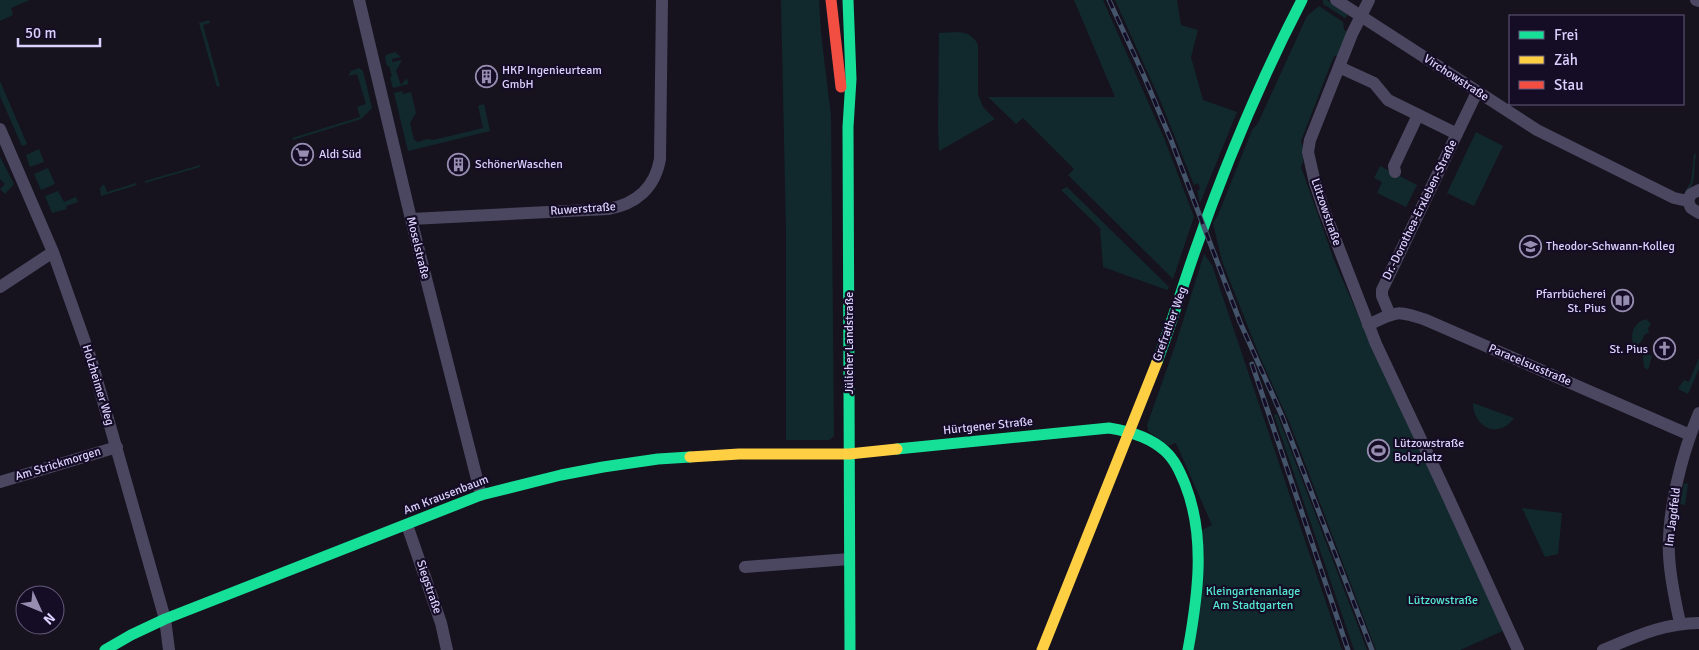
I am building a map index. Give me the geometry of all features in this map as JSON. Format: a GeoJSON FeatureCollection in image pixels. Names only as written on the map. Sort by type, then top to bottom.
{"type":"FeatureCollection","features":[{"type":"Feature","properties":{"kind":"street","name":"Moselstraße"},"geometry":{"type":"LineString","coordinates":[[358,0],[481,495]]}},
{"type":"Feature","properties":{"kind":"street","name":"Ruwerstraße"},"geometry":{"type":"LineString","coordinates":[[411,219],[608,209],[629,204],[646,191],[653,182],[660,159],[662,0]]}},
{"type":"Feature","properties":{"kind":"street","name":"Jülicher Landstraße"},"geometry":{"type":"LineString","coordinates":[[831,0],[844,111],[848,127]]}},
{"type":"Feature","properties":{"kind":"street","name":"Jülicher Landstraße"},"geometry":{"type":"LineString","coordinates":[[848,0],[850,102],[848,127],[850,650]]}},
{"type":"Feature","properties":{"kind":"street","name":"Grefrather Weg"},"geometry":{"type":"LineString","coordinates":[[1042,650],[1175,314],[1194,253],[1238,136],[1302,0]]}},
{"type":"Feature","properties":{"kind":"street","name":"Virchowstraße"},"geometry":{"type":"LineString","coordinates":[[1336,0],[1537,130],[1674,198],[1688,201]]}},
{"type":"Feature","properties":{"kind":"street"},"geometry":{"type":"LineString","coordinates":[[1360,16],[1368,0]]}},
{"type":"Feature","properties":{"kind":"street","name":"Lützowstraße"},"geometry":{"type":"LineString","coordinates":[[1360,16],[1310,140],[1308,152],[1315,183],[1376,344],[1518,650]]}},
{"type":"Feature","properties":{"kind":"street","name":"Dr.-Dorothea-Erxleben-Straße"},"geometry":{"type":"LineString","coordinates":[[1339,67],[1374,83],[1388,100],[1457,134]]}},
{"type":"Feature","properties":{"kind":"street","name":"Dr.-Dorothea-Erxleben-Straße"},"geometry":{"type":"LineString","coordinates":[[1390,315],[1382,296],[1382,290],[1477,92]]}},
{"type":"Feature","properties":{"kind":"street"},"geometry":{"type":"LineString","coordinates":[[1395,172],[1394,166],[1418,115]]}},
{"type":"Feature","properties":{"kind":"street","name":"Holzheimer Weg"},"geometry":{"type":"LineString","coordinates":[[0,129],[53,252],[91,359],[165,619],[169,650]]}},
{"type":"Feature","properties":{"kind":"street"},"geometry":{"type":"LineString","coordinates":[[1699,190],[1690,194],[1688,201],[1691,208],[1699,213]]}},
{"type":"Feature","properties":{"kind":"street"},"geometry":{"type":"LineString","coordinates":[[0,287],[53,252]]}},
{"type":"Feature","properties":{"kind":"street","name":"Paracelsusstraße"},"geometry":{"type":"LineString","coordinates":[[1368,325],[1390,315],[1403,313],[1426,320],[1690,435]]}},
{"type":"Feature","properties":{"kind":"street","name":"Im Jagdfeld"},"geometry":{"type":"LineString","coordinates":[[1680,623],[1671,577],[1670,534],[1677,484],[1690,435],[1699,413]]}},
{"type":"Feature","properties":{"kind":"street","name":"Hürtgener Straße"},"geometry":{"type":"LineString","coordinates":[[849,454],[1109,428],[1155,443],[1175,463],[1190,496],[1196,527],[1199,566],[1195,616],[1188,650]]}},
{"type":"Feature","properties":{"kind":"street","name":"Am Strickmorgen"},"geometry":{"type":"LineString","coordinates":[[0,482],[117,447]]}},
{"type":"Feature","properties":{"kind":"street","name":"Am Krausenbaum"},"geometry":{"type":"LineString","coordinates":[[105,650],[165,619],[481,495],[561,475],[658,459],[739,454],[849,454]]}},
{"type":"Feature","properties":{"kind":"street","name":"Siegstraße"},"geometry":{"type":"LineString","coordinates":[[407,525],[441,623],[447,650]]}},
{"type":"Feature","properties":{"kind":"street"},"geometry":{"type":"LineString","coordinates":[[745,567],[849,559]]}},
{"type":"Feature","properties":{"kind":"street"},"geometry":{"type":"LineString","coordinates":[[1603,650],[1650,631],[1680,623],[1699,623]]}},
{"type":"Feature","properties":{"kind":"green space"},"geometry":{"type":"Polygon","coordinates":[[[0,0],[30,0],[11,8],[13,15],[0,21],[0,0]]]}},
{"type":"Feature","properties":{"kind":"green space"},"geometry":{"type":"Polygon","coordinates":[[[781,0],[819,0],[821,34],[831,115],[834,436],[829,440],[786,440],[786,231],[781,0]]]}},
{"type":"Feature","properties":{"kind":"green space"},"geometry":{"type":"Polygon","coordinates":[[[1074,0],[1103,0],[1164,138],[1194,217],[1173,279],[1068,175],[1074,169],[1023,118],[1016,124],[988,97],[1115,97],[1074,0]]]}},
{"type":"Feature","properties":{"kind":"green space"},"geometry":{"type":"Polygon","coordinates":[[[1115,0],[1177,0],[1181,25],[1198,30],[1191,57],[1203,100],[1237,112],[1200,203],[1197,191],[1200,189],[1198,183],[1194,185],[1160,100],[1115,0]]]}},
{"type":"Feature","properties":{"kind":"green space"},"geometry":{"type":"Polygon","coordinates":[[[1323,0],[1327,0],[1348,15],[1345,18],[1323,4],[1323,0]]]}},
{"type":"Feature","properties":{"kind":"green space"},"geometry":{"type":"Polygon","coordinates":[[[1319,6],[1343,22],[1344,30],[1348,32],[1339,55],[1334,56],[1301,141],[1304,154],[1301,167],[1334,260],[1372,347],[1505,630],[1460,650],[1376,650],[1290,424],[1260,357],[1222,261],[1213,223],[1218,215],[1252,130],[1258,123],[1307,16],[1319,6]]]}},
{"type":"Feature","properties":{"kind":"green space"},"geometry":{"type":"Polygon","coordinates":[[[209,20],[210,23],[203,25],[220,86],[217,87],[199,23],[209,20]]]}},
{"type":"Feature","properties":{"kind":"green space"},"geometry":{"type":"Polygon","coordinates":[[[956,32],[971,36],[975,40],[978,45],[978,94],[983,107],[995,119],[939,151],[938,127],[939,33],[956,32]]]}},
{"type":"Feature","properties":{"kind":"green space"},"geometry":{"type":"Polygon","coordinates":[[[395,52],[401,57],[392,59],[392,62],[402,60],[396,71],[401,85],[407,78],[408,84],[393,88],[390,77],[392,76],[385,58],[386,55],[395,52]]]}},
{"type":"Feature","properties":{"kind":"green space"},"geometry":{"type":"Polygon","coordinates":[[[359,68],[363,71],[372,108],[361,119],[293,140],[292,138],[360,117],[357,107],[366,104],[357,74],[348,76],[351,71],[359,68]]]}},
{"type":"Feature","properties":{"kind":"green space"},"geometry":{"type":"Polygon","coordinates":[[[0,81],[27,144],[22,146],[0,96],[0,81]]]}},
{"type":"Feature","properties":{"kind":"green space"},"geometry":{"type":"Polygon","coordinates":[[[402,91],[403,94],[411,92],[416,113],[410,123],[414,140],[418,142],[483,128],[478,106],[484,104],[490,131],[408,151],[394,93],[402,91]]]}},
{"type":"Feature","properties":{"kind":"green space"},"geometry":{"type":"Polygon","coordinates":[[[1476,132],[1503,146],[1474,206],[1447,193],[1476,132]]]}},
{"type":"Feature","properties":{"kind":"green space"},"geometry":{"type":"Polygon","coordinates":[[[39,149],[44,162],[30,167],[26,155],[39,149]]]}},
{"type":"Feature","properties":{"kind":"green space"},"geometry":{"type":"Polygon","coordinates":[[[1694,153],[1696,155],[1693,182],[1683,195],[1691,182],[1694,153]]]}},
{"type":"Feature","properties":{"kind":"green space"},"geometry":{"type":"Polygon","coordinates":[[[0,157],[14,184],[5,194],[0,189],[5,184],[0,179],[0,157]]]}},
{"type":"Feature","properties":{"kind":"green space"},"geometry":{"type":"Polygon","coordinates":[[[200,165],[200,167],[145,183],[145,181],[200,165]]]}},
{"type":"Feature","properties":{"kind":"green space"},"geometry":{"type":"Polygon","coordinates":[[[1380,166],[1417,185],[1406,207],[1377,193],[1382,182],[1374,178],[1380,166]]]}},
{"type":"Feature","properties":{"kind":"green space"},"geometry":{"type":"Polygon","coordinates":[[[48,168],[55,184],[41,190],[34,174],[48,168]]]}},
{"type":"Feature","properties":{"kind":"green space"},"geometry":{"type":"Polygon","coordinates":[[[136,183],[137,185],[101,196],[100,188],[104,184],[107,192],[136,183]]]}},
{"type":"Feature","properties":{"kind":"green space"},"geometry":{"type":"Polygon","coordinates":[[[1067,187],[1169,287],[1167,290],[1103,267],[1100,228],[1061,190],[1067,187]]]}},
{"type":"Feature","properties":{"kind":"green space"},"geometry":{"type":"Polygon","coordinates":[[[58,191],[64,202],[76,197],[78,202],[66,206],[67,209],[52,213],[45,196],[58,191]]]}},
{"type":"Feature","properties":{"kind":"green space","name":"Kleingartenanlage Am Stadtgarten"},"geometry":{"type":"Polygon","coordinates":[[[1204,254],[1212,265],[1342,650],[1194,650],[1202,530],[1212,525],[1176,443],[1168,446],[1148,431],[1147,425],[1176,343],[1204,254]]]}},
{"type":"Feature","properties":{"kind":"green space"},"geometry":{"type":"Polygon","coordinates":[[[1646,319],[1651,324],[1648,328],[1649,332],[1644,335],[1635,348],[1632,339],[1633,331],[1641,321],[1646,319]]]}},
{"type":"Feature","properties":{"kind":"green space"},"geometry":{"type":"Polygon","coordinates":[[[1646,354],[1652,356],[1648,370],[1644,367],[1643,356],[1646,354]]]}},
{"type":"Feature","properties":{"kind":"green space"},"geometry":{"type":"Polygon","coordinates":[[[1699,358],[1699,369],[1688,394],[1678,389],[1684,380],[1689,382],[1699,358]]]}},
{"type":"Feature","properties":{"kind":"green space"},"geometry":{"type":"Polygon","coordinates":[[[1473,403],[1514,418],[1508,425],[1501,428],[1488,428],[1477,419],[1473,403]]]}},
{"type":"Feature","properties":{"kind":"green space"},"geometry":{"type":"Polygon","coordinates":[[[1277,414],[1367,650],[1354,650],[1274,415],[1277,414]]]}},
{"type":"Feature","properties":{"kind":"green space"},"geometry":{"type":"Polygon","coordinates":[[[1684,483],[1688,484],[1685,505],[1680,504],[1684,483]]]}},
{"type":"Feature","properties":{"kind":"green space"},"geometry":{"type":"Polygon","coordinates":[[[1522,508],[1562,513],[1558,554],[1545,557],[1522,508]]]}},
{"type":"Feature","properties":{"kind":"railway"},"geometry":{"type":"LineString","coordinates":[[1109,0],[1171,140],[1240,322],[1282,416],[1372,650]]}},
{"type":"Feature","properties":{"kind":"railway"},"geometry":{"type":"LineString","coordinates":[[1252,364],[1348,650]]}},
{"type":"Feature","properties":{"kind":"traffic: fast"},"geometry":{"type":"LineString","coordinates":[[848,0],[851,79],[848,127],[850,650]]}},
{"type":"Feature","properties":{"kind":"traffic: fast"},"geometry":{"type":"LineString","coordinates":[[1157,362],[1206,219],[1231,155],[1272,61],[1302,0]]}},
{"type":"Feature","properties":{"kind":"traffic: fast"},"geometry":{"type":"LineString","coordinates":[[897,449],[1109,428],[1139,436],[1159,446],[1172,458],[1177,466],[1192,504],[1196,525],[1198,545],[1197,587],[1188,650]]}},
{"type":"Feature","properties":{"kind":"traffic: fast"},"geometry":{"type":"LineString","coordinates":[[105,650],[165,619],[481,495],[561,475],[603,467],[658,459],[690,457]]}},
{"type":"Feature","properties":{"kind":"traffic: slow"},"geometry":{"type":"LineString","coordinates":[[1042,650],[1157,362]]}},
{"type":"Feature","properties":{"kind":"traffic: slow"},"geometry":{"type":"LineString","coordinates":[[690,457],[739,454],[849,454],[897,449]]}},
{"type":"Feature","properties":{"kind":"traffic: jam"},"geometry":{"type":"LineString","coordinates":[[831,0],[841,87]]}},
{"type":"Feature","properties":{"kind":"place","name":"HKP Ingenieurteam GmbH"},"geometry":{"type":"Point","coordinates":[486,77]}},
{"type":"Feature","properties":{"kind":"place","name":"Aldi Süd"},"geometry":{"type":"Point","coordinates":[303,154]}},
{"type":"Feature","properties":{"kind":"place","name":"SchönerWaschen"},"geometry":{"type":"Point","coordinates":[459,164]}},
{"type":"Feature","properties":{"kind":"place","name":"Theodor-Schwann-Kolleg"},"geometry":{"type":"Point","coordinates":[1530,246]}},
{"type":"Feature","properties":{"kind":"place","name":"Pfarrbücherei St. Pius"},"geometry":{"type":"Point","coordinates":[1622,301]}},
{"type":"Feature","properties":{"kind":"place","name":"St. Pius"},"geometry":{"type":"Point","coordinates":[1664,349]}},
{"type":"Feature","properties":{"kind":"place","name":"Lützowstraße Bolzplatz"},"geometry":{"type":"Point","coordinates":[1378,450]}}]}
